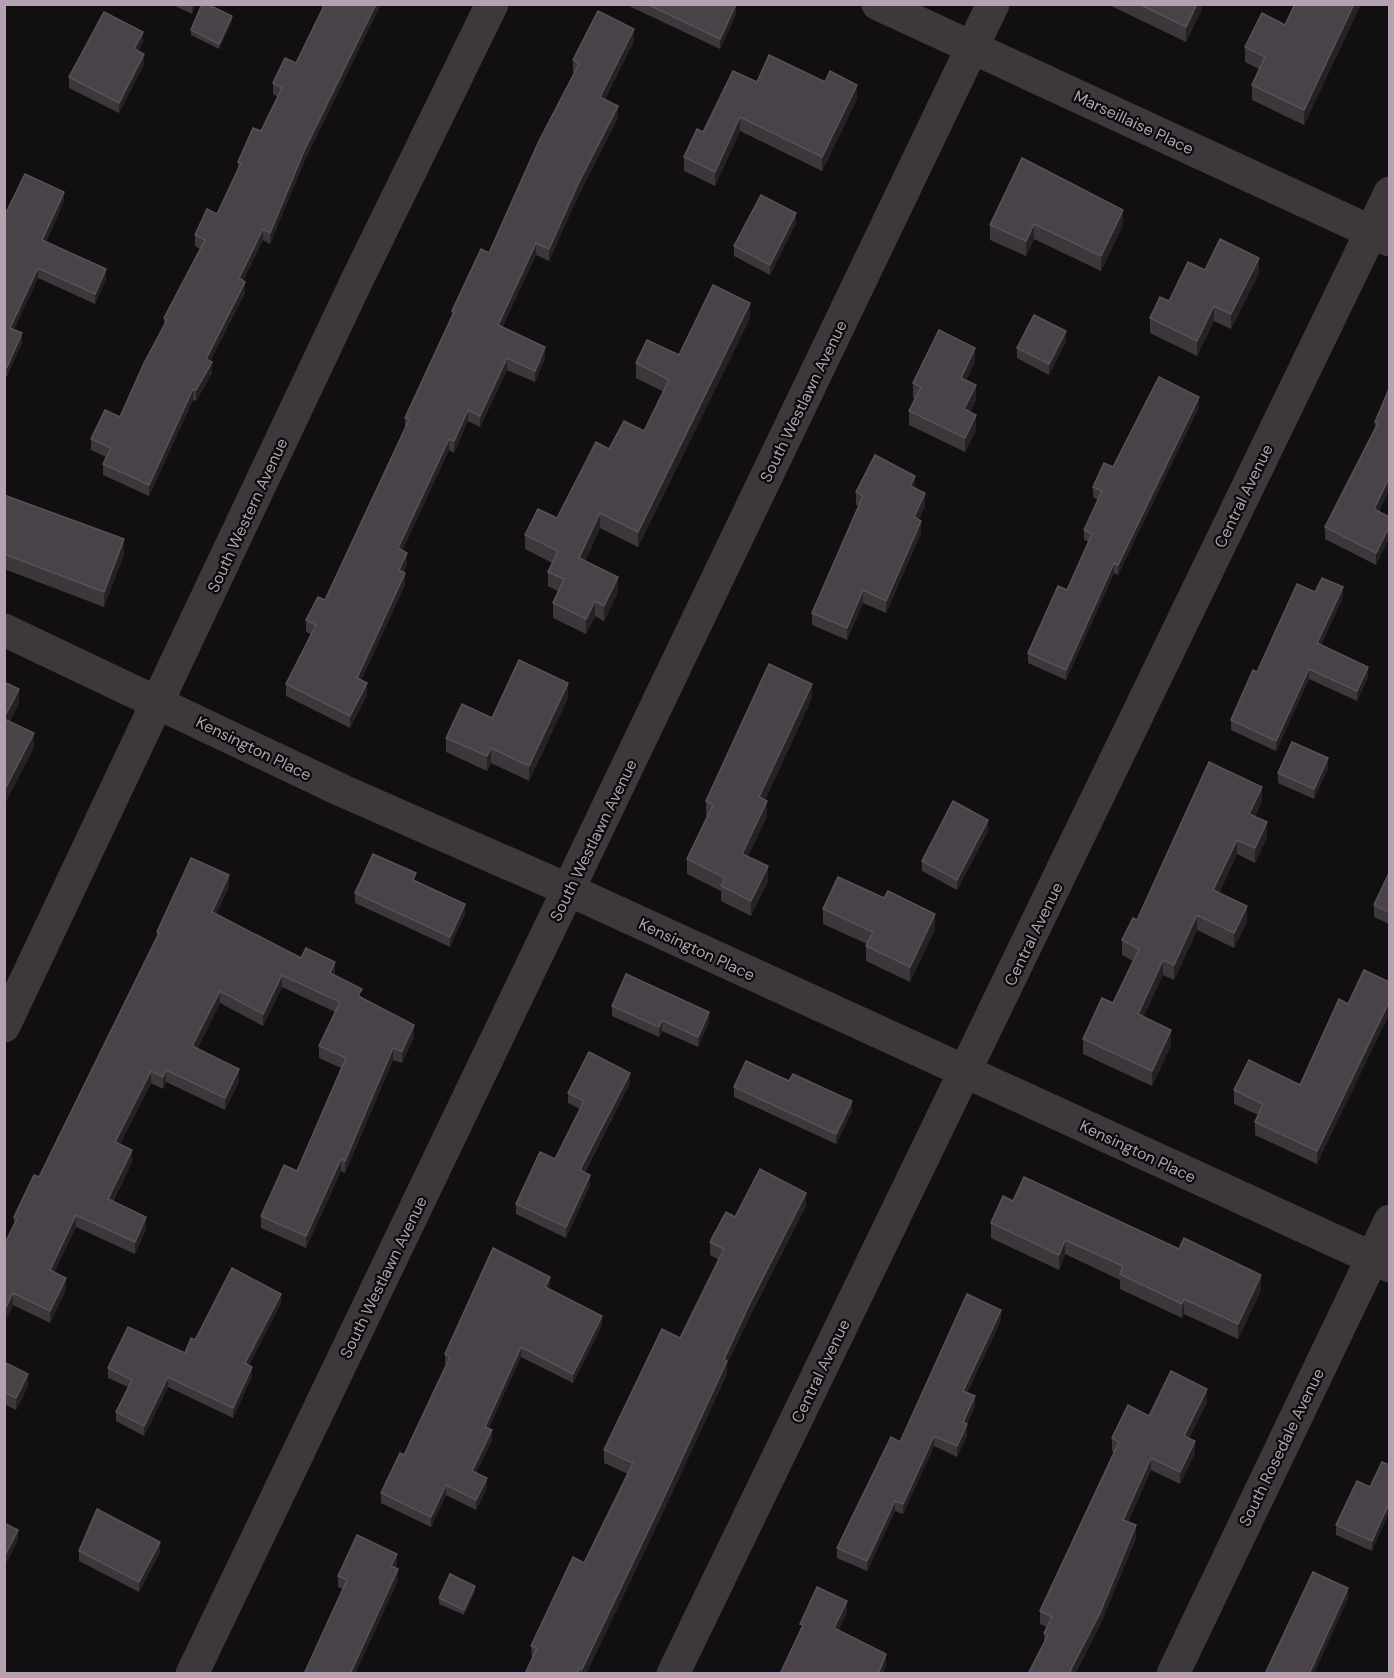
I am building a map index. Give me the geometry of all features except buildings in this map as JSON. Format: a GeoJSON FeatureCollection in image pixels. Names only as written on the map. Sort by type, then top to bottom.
{"type":"FeatureCollection","features":[{"type":"Feature","properties":{"kind":"street","name":"South Western Avenue"},"geometry":{"type":"LineString","coordinates":[[4,1026],[357,280],[492,4]]}},
{"type":"Feature","properties":{"kind":"street","name":"Marseillaise Place"},"geometry":{"type":"LineString","coordinates":[[878,4],[1380,236]]}},
{"type":"Feature","properties":{"kind":"street","name":"South Westlawn Avenue"},"geometry":{"type":"LineString","coordinates":[[192,1674],[993,4]]}},
{"type":"Feature","properties":{"kind":"street","name":"Central Avenue"},"geometry":{"type":"LineString","coordinates":[[673,1674],[966,1072],[1380,236],[1389,193]]}},
{"type":"Feature","properties":{"kind":"street","name":"Kensington Place"},"geometry":{"type":"LineString","coordinates":[[4,630],[343,791],[569,890],[1381,1262]]}},
{"type":"Feature","properties":{"kind":"street","name":"South Rosedale Avenue"},"geometry":{"type":"LineString","coordinates":[[1173,1674],[1381,1262],[1389,1221]]}}]}
